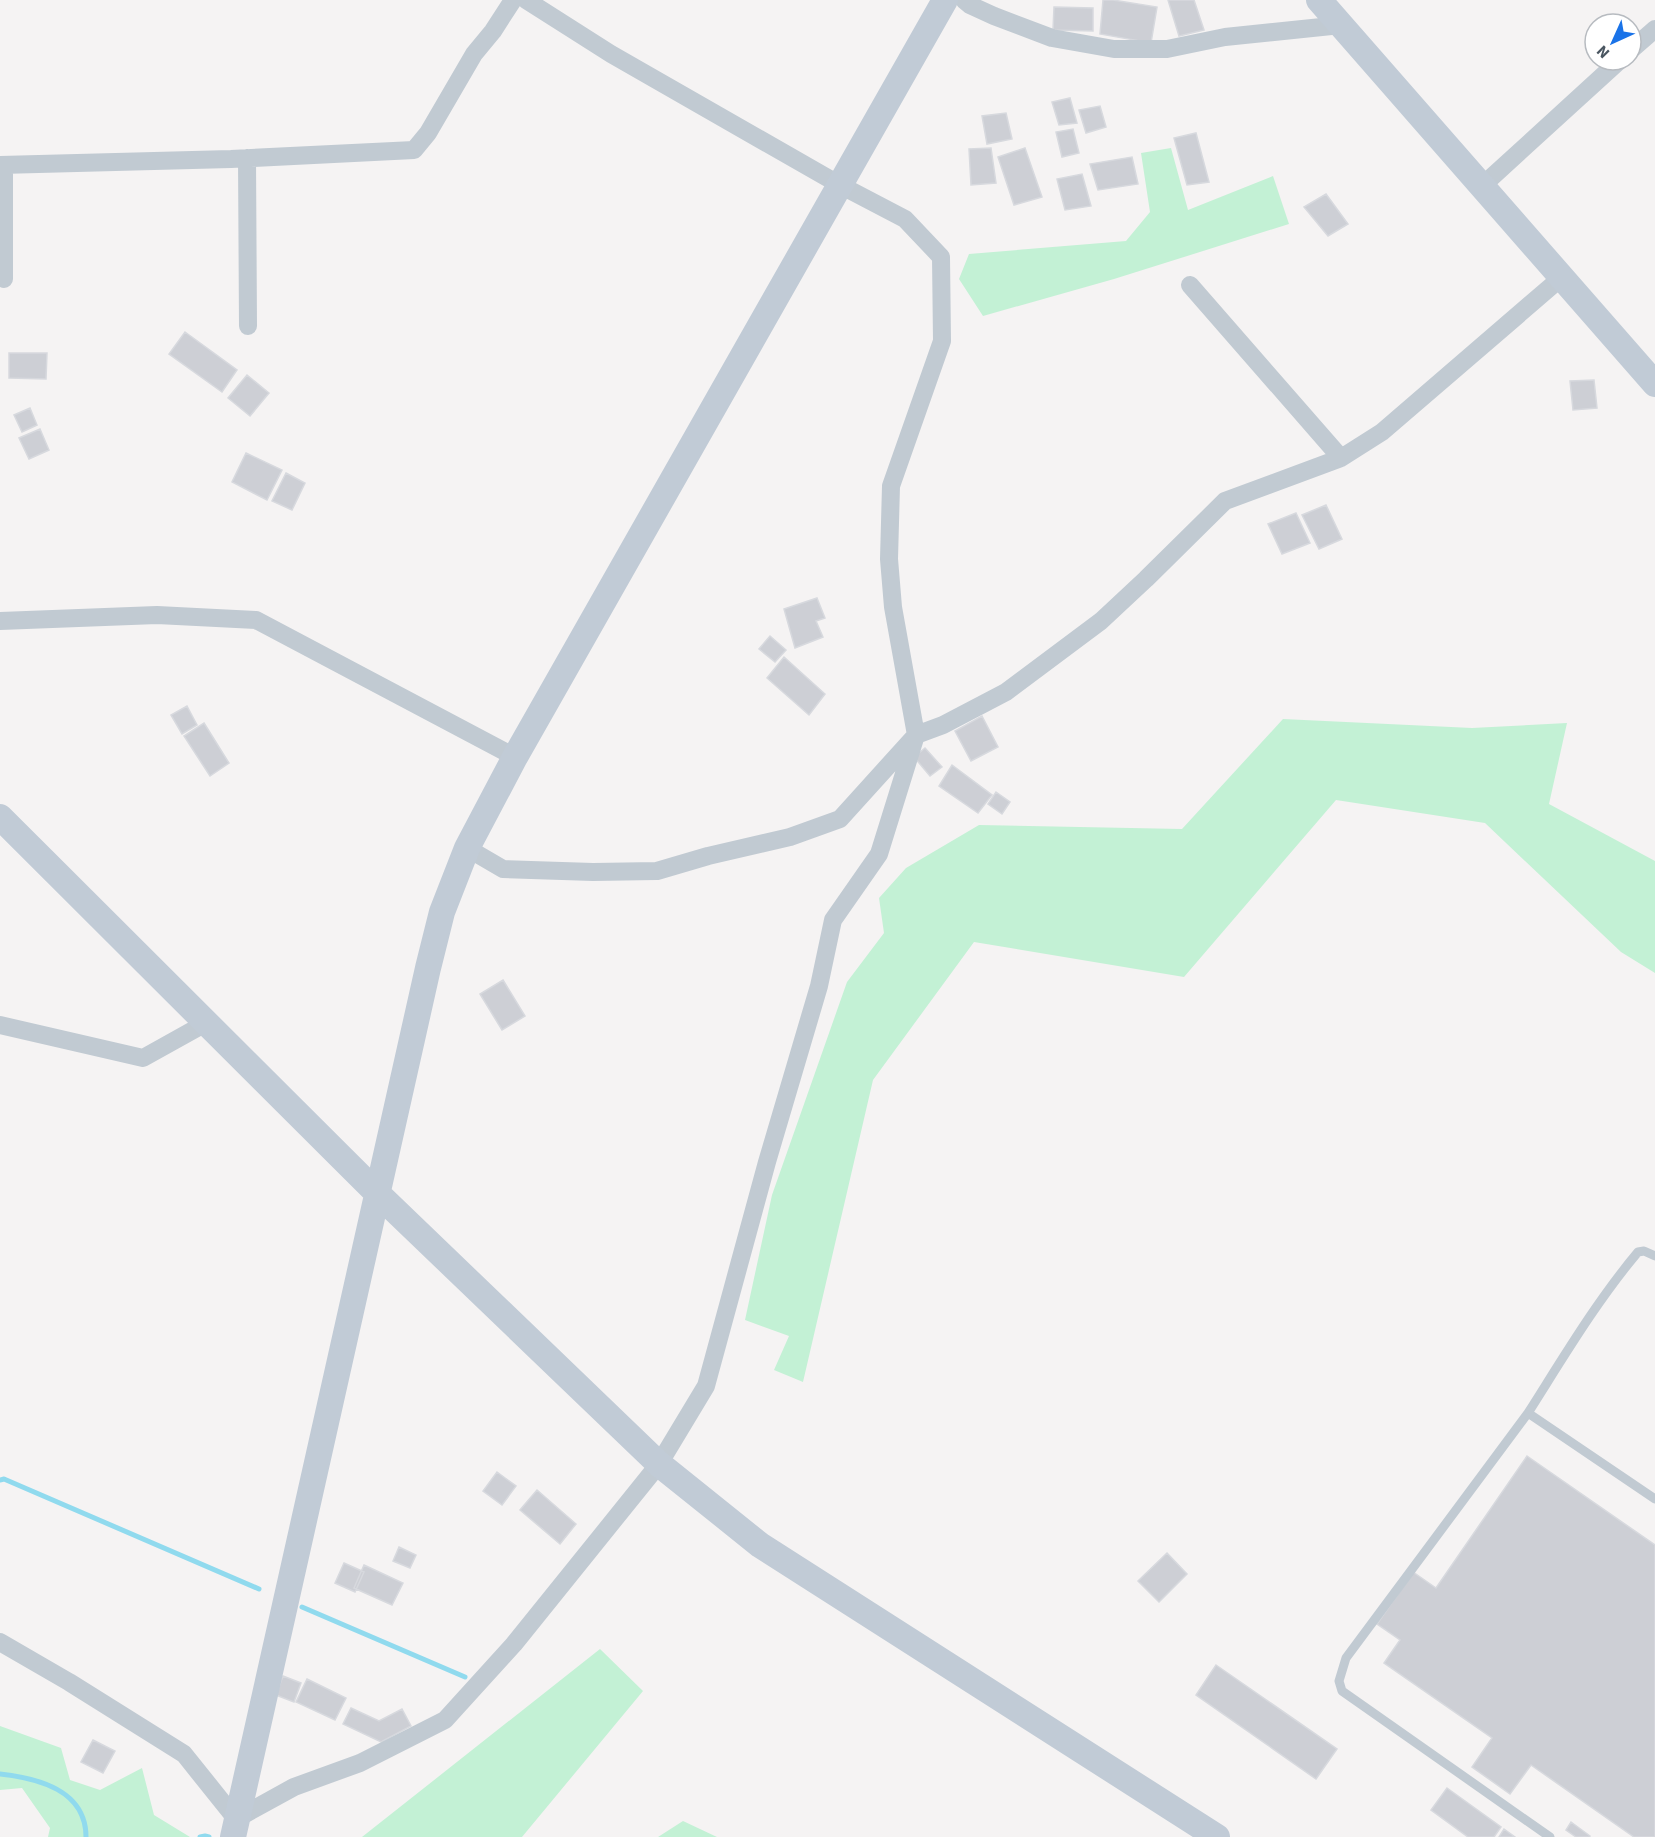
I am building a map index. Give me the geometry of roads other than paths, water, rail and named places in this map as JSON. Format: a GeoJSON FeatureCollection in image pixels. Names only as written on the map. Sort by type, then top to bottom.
{"type":"FeatureCollection","features":[{"type":"Feature","properties":{"kind":"street"},"geometry":{"type":"LineString","coordinates":[[4,279],[2,165],[247,158],[414,150],[428,133],[474,54],[493,31],[513,0]]}},
{"type":"Feature","properties":{"kind":"street"},"geometry":{"type":"LineString","coordinates":[[235,1828],[294,1787],[360,1763],[445,1720],[514,1644],[659,1464],[706,1386],[767,1162],[819,986],[833,920],[879,854],[916,735],[893,607],[889,559],[891,486],[942,341],[941,257],[905,219],[840,185],[611,54],[526,0]]}},
{"type":"Feature","properties":{"kind":"street"},"geometry":{"type":"LineString","coordinates":[[235,1828],[442,912],[467,848],[515,757],[945,0]]}},
{"type":"Feature","properties":{"kind":"street"},"geometry":{"type":"LineString","coordinates":[[964,0],[994,16],[1052,38],[1114,49],[1167,49],[1225,37],[1341,25]]}},
{"type":"Feature","properties":{"kind":"street"},"geometry":{"type":"LineString","coordinates":[[1319,0],[1655,384]]}},
{"type":"Feature","properties":{"kind":"street"},"geometry":{"type":"LineString","coordinates":[[1643,40],[1655,29]]}},
{"type":"Feature","properties":{"kind":"street"},"geometry":{"type":"LineString","coordinates":[[1482,186],[1607,72]]}},
{"type":"Feature","properties":{"kind":"street"},"geometry":{"type":"LineString","coordinates":[[247,158],[248,326]]}},
{"type":"Feature","properties":{"kind":"street"},"geometry":{"type":"LineString","coordinates":[[467,848],[504,869],[593,872],[657,871],[708,856],[790,837],[840,819],[916,735],[943,725],[1006,692],[1101,621],[1225,501],[1341,458],[1382,432],[1562,277]]}},
{"type":"Feature","properties":{"kind":"street"},"geometry":{"type":"LineString","coordinates":[[1190,285],[1341,458]]}},
{"type":"Feature","properties":{"kind":"street"},"geometry":{"type":"LineString","coordinates":[[0,621],[157,615],[256,620],[515,757]]}},
{"type":"Feature","properties":{"kind":"street"},"geometry":{"type":"LineString","coordinates":[[0,816],[377,1193],[659,1464],[760,1545],[1217,1837]]}},
{"type":"Feature","properties":{"kind":"street"},"geometry":{"type":"LineString","coordinates":[[0,1025],[143,1058],[206,1023]]}},
{"type":"Feature","properties":{"kind":"street"},"geometry":{"type":"LineString","coordinates":[[0,1642],[184,1754],[235,1828]]}},
{"type":"Feature","properties":{"kind":"lane"},"geometry":{"type":"LineString","coordinates":[[1550,1837],[1342,1691],[1339,1681],[1346,1658],[1528,1413],[1574,1339],[1619,1274],[1638,1252],[1644,1251],[1655,1256]]}},
{"type":"Feature","properties":{"kind":"lane"},"geometry":{"type":"LineString","coordinates":[[1528,1413],[1655,1499]]}},
{"type":"Feature","properties":{"kind":"waterway"},"geometry":{"type":"LineString","coordinates":[[0,1480],[4,1479],[259,1589]]}},
{"type":"Feature","properties":{"kind":"waterway"},"geometry":{"type":"LineString","coordinates":[[302,1607],[465,1677]]}},
{"type":"Feature","properties":{"kind":"waterway"},"geometry":{"type":"LineString","coordinates":[[0,1774],[44,1783],[69,1797],[78,1808],[84,1821],[86,1837]]}},
{"type":"Feature","properties":{"kind":"waterway"},"geometry":{"type":"LineString","coordinates":[[200,1837],[209,1837]]}}]}
